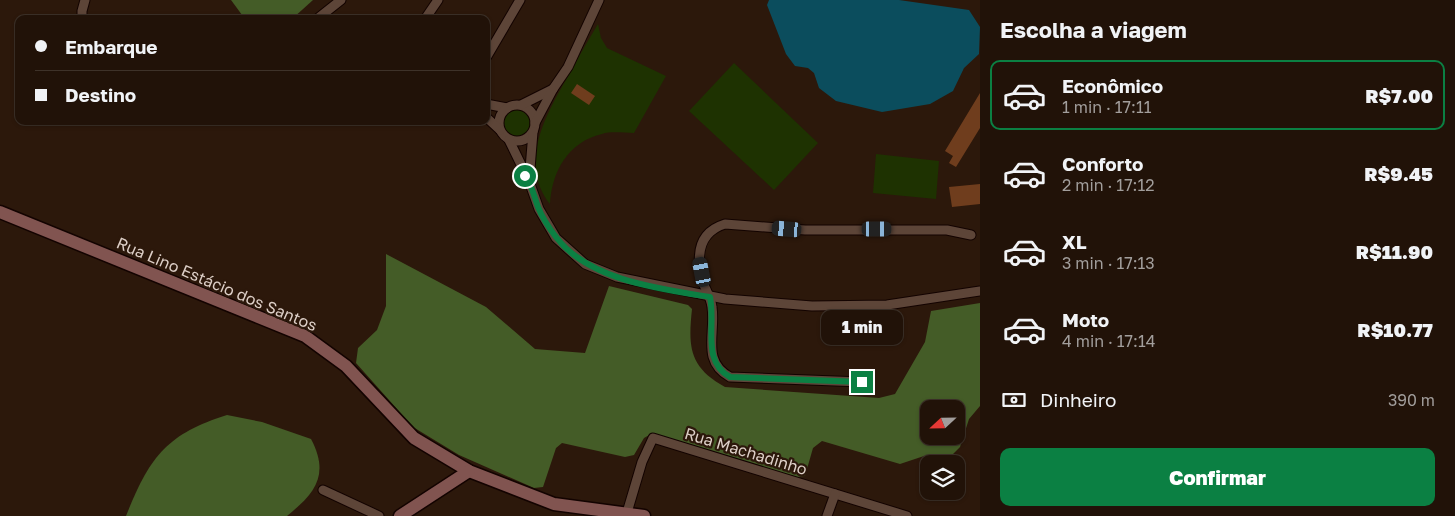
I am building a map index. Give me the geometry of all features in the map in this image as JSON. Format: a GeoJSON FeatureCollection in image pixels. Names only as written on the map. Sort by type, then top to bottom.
{"type":"FeatureCollection","features":[{"type":"Feature","properties":{"kind":"main road","name":"Rua Lino Estácio dos Santos"},"geometry":{"type":"LineString","coordinates":[[0,212],[305,336],[346,366],[414,438],[469,471],[554,504],[644,516]]}},
{"type":"Feature","properties":{"kind":"main road"},"geometry":{"type":"LineString","coordinates":[[400,516],[469,471]]}},
{"type":"Feature","properties":{"kind":"street"},"geometry":{"type":"LineString","coordinates":[[82,15],[85,0]]}},
{"type":"Feature","properties":{"kind":"street"},"geometry":{"type":"LineString","coordinates":[[321,15],[341,0]]}},
{"type":"Feature","properties":{"kind":"street"},"geometry":{"type":"LineString","coordinates":[[428,15],[438,0]]}},
{"type":"Feature","properties":{"kind":"street"},"geometry":{"type":"LineString","coordinates":[[490,51],[520,0]]}},
{"type":"Feature","properties":{"kind":"street"},"geometry":{"type":"LineString","coordinates":[[509,140],[522,141],[534,128],[553,89],[568,68],[600,0]]}},
{"type":"Feature","properties":{"kind":"street"},"geometry":{"type":"LineString","coordinates":[[490,105],[507,108],[521,105],[553,89]]}},
{"type":"Feature","properties":{"kind":"street"},"geometry":{"type":"LineString","coordinates":[[521,105],[530,110],[534,128],[529,181]]}},
{"type":"Feature","properties":{"kind":"street"},"geometry":{"type":"LineString","coordinates":[[500,130],[498,120],[507,108]]}},
{"type":"Feature","properties":{"kind":"street"},"geometry":{"type":"LineString","coordinates":[[490,121],[509,140],[529,181],[538,208],[556,238],[585,264],[617,277],[710,297],[812,306],[877,305],[980,291]]}},
{"type":"Feature","properties":{"kind":"street"},"geometry":{"type":"LineString","coordinates":[[862,382],[730,377],[722,372],[712,357],[712,308],[710,297],[704,285],[700,249],[709,232],[725,224],[805,230],[939,229],[971,235]]}},
{"type":"Feature","properties":{"kind":"street","name":"Rua Machadinho"},"geometry":{"type":"LineString","coordinates":[[626,514],[642,462],[653,438],[907,516]]}},
{"type":"Feature","properties":{"kind":"street"},"geometry":{"type":"LineString","coordinates":[[323,490],[379,516]]}},
{"type":"Feature","properties":{"kind":"street"},"geometry":{"type":"LineString","coordinates":[[828,516],[835,494]]}},
{"type":"Feature","properties":{"kind":"green space"},"geometry":{"type":"Polygon","coordinates":[[[231,0],[313,0],[296,15],[242,15],[231,0]]]}},
{"type":"Feature","properties":{"kind":"green space"},"geometry":{"type":"Polygon","coordinates":[[[598,24],[601,38],[607,48],[666,76],[634,133],[613,132],[602,134],[590,138],[571,151],[558,169],[551,192],[550,204],[541,188],[536,172],[539,140],[551,108],[598,24]]]}},
{"type":"Feature","properties":{"kind":"green space"},"geometry":{"type":"Polygon","coordinates":[[[734,63],[818,143],[774,190],[689,111],[734,63]]]}},
{"type":"Feature","properties":{"kind":"green space"},"geometry":{"type":"Polygon","coordinates":[[[517,109],[527,113],[531,123],[527,133],[517,137],[507,133],[503,123],[507,113],[517,109]]]}},
{"type":"Feature","properties":{"kind":"green space"},"geometry":{"type":"Polygon","coordinates":[[[876,154],[939,161],[936,199],[873,193],[876,154]]]}},
{"type":"Feature","properties":{"kind":"green space"},"geometry":{"type":"Polygon","coordinates":[[[386,254],[486,307],[535,349],[585,353],[609,286],[688,305],[692,309],[691,345],[698,364],[704,372],[725,387],[879,398],[895,394],[925,342],[931,311],[980,303],[980,406],[969,419],[965,431],[965,400],[920,400],[920,445],[961,445],[952,455],[920,455],[920,457],[900,464],[822,441],[813,448],[805,476],[797,477],[651,434],[644,438],[634,455],[625,457],[562,443],[556,448],[543,487],[534,488],[459,455],[413,427],[356,363],[358,348],[377,330],[386,306],[386,254]]]}},
{"type":"Feature","properties":{"kind":"green space"},"geometry":{"type":"Polygon","coordinates":[[[227,415],[262,422],[311,439],[317,452],[319,473],[312,491],[297,508],[287,516],[126,516],[143,478],[162,451],[174,440],[189,431],[206,422],[227,415]]]}},
{"type":"Feature","properties":{"kind":"water"},"geometry":{"type":"Polygon","coordinates":[[[769,0],[899,0],[969,10],[980,27],[979,54],[964,68],[953,91],[930,104],[882,112],[836,101],[819,88],[814,73],[808,68],[795,66],[786,54],[767,5],[769,0]]]}},
{"type":"Feature","properties":{"kind":"building"},"geometry":{"type":"Polygon","coordinates":[[[577,84],[595,96],[589,105],[571,93],[577,84]]]}},
{"type":"Feature","properties":{"kind":"building"},"geometry":{"type":"Polygon","coordinates":[[[980,93],[980,128],[956,167],[949,163],[953,156],[945,151],[980,93]]]}},
{"type":"Feature","properties":{"kind":"building"},"geometry":{"type":"Polygon","coordinates":[[[980,184],[980,204],[952,207],[949,187],[980,184]]]}},
{"type":"Feature","properties":{"kind":"route"},"geometry":{"type":"LineString","coordinates":[[525,176],[529,181],[538,208],[556,238],[585,264],[617,277],[710,297],[712,308],[712,357],[716,366],[730,377],[862,382]]}}]}
